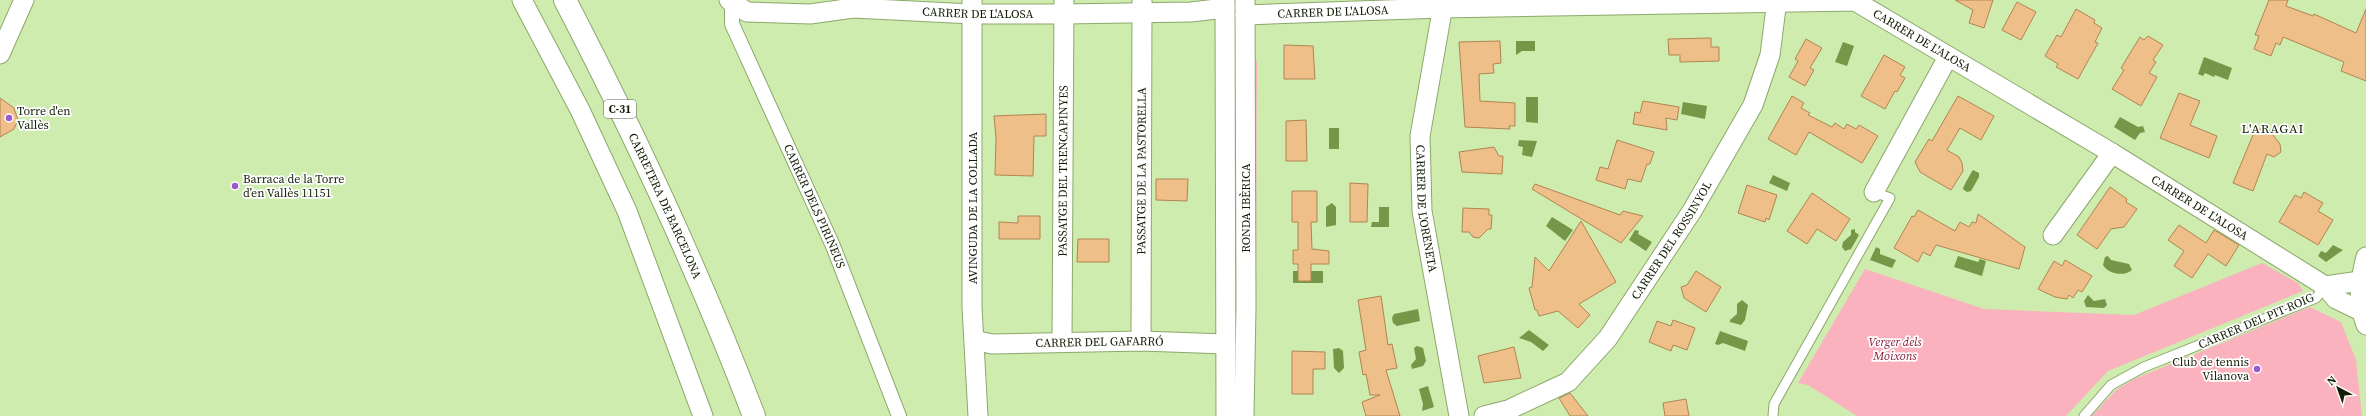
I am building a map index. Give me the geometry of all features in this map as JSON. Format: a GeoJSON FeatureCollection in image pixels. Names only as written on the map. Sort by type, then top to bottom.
{"type":"FeatureCollection","features":[{"type":"Feature","properties":{"kind":"highway","name":"CARRETERA DE BARCELONA"},"geometry":{"type":"LineString","coordinates":[[565,0],[612,91],[672,219],[754,416]]}},
{"type":"Feature","properties":{"kind":"street"},"geometry":{"type":"LineString","coordinates":[[0,54],[24,0]]}},
{"type":"Feature","properties":{"kind":"street"},"geometry":{"type":"LineString","coordinates":[[522,0],[580,110],[627,211],[702,416]]}},
{"type":"Feature","properties":{"kind":"street","name":"CARRER DE L'ALOSA"},"geometry":{"type":"LineString","coordinates":[[1245,8],[1443,4],[1855,1],[2112,153],[2325,286],[2336,299],[2363,318]]}},
{"type":"Feature","properties":{"kind":"street","name":"CARRER DE L'ALOSA"},"geometry":{"type":"LineString","coordinates":[[730,2],[747,12],[810,14],[853,4],[972,7],[1142,6],[1192,12],[1225,4]]}},
{"type":"Feature","properties":{"kind":"street","name":"CARRER DELS PIRINEUS"},"geometry":{"type":"LineString","coordinates":[[730,2],[732,24],[833,246],[899,416]]}},
{"type":"Feature","properties":{"kind":"street","name":"CARRER DEL ROSSINYOL"},"geometry":{"type":"LineString","coordinates":[[1484,416],[1508,410],[1568,382],[1608,338],[1692,211],[1753,105],[1770,55],[1776,2]]}},
{"type":"Feature","properties":{"kind":"street","name":"RONDA IBÈRICA"},"geometry":{"type":"LineString","coordinates":[[1225,4],[1226,416]]}},
{"type":"Feature","properties":{"kind":"street","name":"CARRER DE L'ORENETA"},"geometry":{"type":"LineString","coordinates":[[1443,4],[1420,136],[1422,211],[1460,416]]}},
{"type":"Feature","properties":{"kind":"street","name":"PASSATGE DE LA PASTORELLA"},"geometry":{"type":"LineString","coordinates":[[1142,6],[1142,341]]}},
{"type":"Feature","properties":{"kind":"street","name":"AVINGUDA DE LA COLLADA"},"geometry":{"type":"LineString","coordinates":[[972,7],[974,340],[978,416]]}},
{"type":"Feature","properties":{"kind":"street","name":"PASSATGE DEL TRENCAPINYES"},"geometry":{"type":"LineString","coordinates":[[1062,342],[1064,7]]}},
{"type":"Feature","properties":{"kind":"street","name":"RONDA IBÈRICA"},"geometry":{"type":"LineString","coordinates":[[1244,416],[1246,299],[1245,8]]}},
{"type":"Feature","properties":{"kind":"street"},"geometry":{"type":"LineString","coordinates":[[1874,192],[1948,57]]}},
{"type":"Feature","properties":{"kind":"street"},"geometry":{"type":"LineString","coordinates":[[2053,235],[2112,153]]}},
{"type":"Feature","properties":{"kind":"street"},"geometry":{"type":"LineString","coordinates":[[2363,318],[2360,281],[2366,257]]}},
{"type":"Feature","properties":{"kind":"street"},"geometry":{"type":"LineString","coordinates":[[2325,286],[2360,281]]}},
{"type":"Feature","properties":{"kind":"street","name":"CARRER DEL GAFARRÓ"},"geometry":{"type":"LineString","coordinates":[[974,340],[992,344],[1142,341],[1226,344]]}},
{"type":"Feature","properties":{"kind":"lane"},"geometry":{"type":"LineString","coordinates":[[1773,416],[1774,404],[1890,198],[1874,192]]}},
{"type":"Feature","properties":{"kind":"lane","name":"CARRER DEL PIT-ROIG"},"geometry":{"type":"LineString","coordinates":[[2084,416],[2111,385],[2144,367],[2316,298],[2325,286]]}},
{"type":"Feature","properties":{"kind":"green space"},"geometry":{"type":"Polygon","coordinates":[[[1257,61],[1256,302],[1251,301],[1253,62],[1257,61]]]}},
{"type":"Feature","properties":{"kind":"green space"},"geometry":{"type":"Polygon","coordinates":[[[1233,62],[1237,62],[1237,300],[1233,300],[1233,62]]]}},
{"type":"Feature","properties":{"kind":"green space","name":"Verger dels Moixons"},"geometry":{"type":"Polygon","coordinates":[[[2262,263],[2298,283],[2303,291],[2108,371],[2066,416],[1857,416],[1808,385],[1798,383],[1865,269],[1984,309],[2134,315],[2262,263]]]}},
{"type":"Feature","properties":{"kind":"green space","name":"Club de tennis Vilanova"},"geometry":{"type":"Polygon","coordinates":[[[2310,307],[2341,322],[2356,360],[2362,416],[2092,416],[2116,390],[2134,379],[2310,307]]]}},
{"type":"Feature","properties":{"kind":"shaded area"},"geometry":{"type":"Polygon","coordinates":[[[1516,41],[1535,41],[1535,51],[1522,51],[1516,55],[1516,41]]]}},
{"type":"Feature","properties":{"kind":"shaded area"},"geometry":{"type":"Polygon","coordinates":[[[1843,42],[1854,46],[1847,66],[1835,62],[1843,42]]]}},
{"type":"Feature","properties":{"kind":"shaded area"},"geometry":{"type":"Polygon","coordinates":[[[2204,57],[2232,68],[2228,80],[2215,75],[2214,77],[2205,73],[2203,76],[2198,74],[2204,57]]]}},
{"type":"Feature","properties":{"kind":"shaded area"},"geometry":{"type":"Polygon","coordinates":[[[1526,97],[1538,97],[1538,123],[1526,122],[1526,97]]]}},
{"type":"Feature","properties":{"kind":"shaded area"},"geometry":{"type":"Polygon","coordinates":[[[1683,102],[1707,106],[1705,119],[1681,114],[1683,102]]]}},
{"type":"Feature","properties":{"kind":"shaded area"},"geometry":{"type":"Polygon","coordinates":[[[2120,117],[2138,127],[2143,126],[2145,132],[2140,133],[2135,140],[2114,127],[2120,117]]]}},
{"type":"Feature","properties":{"kind":"shaded area"},"geometry":{"type":"Polygon","coordinates":[[[1329,128],[1339,128],[1339,149],[1329,149],[1329,128]]]}},
{"type":"Feature","properties":{"kind":"shaded area"},"geometry":{"type":"Polygon","coordinates":[[[1519,140],[1537,141],[1532,157],[1522,155],[1523,147],[1518,146],[1519,140]]]}},
{"type":"Feature","properties":{"kind":"shaded area"},"geometry":{"type":"Polygon","coordinates":[[[1973,170],[1979,173],[1979,177],[1971,191],[1967,192],[1963,189],[1973,170]]]}},
{"type":"Feature","properties":{"kind":"shaded area"},"geometry":{"type":"Polygon","coordinates":[[[1773,175],[1790,183],[1787,191],[1769,183],[1773,175]]]}},
{"type":"Feature","properties":{"kind":"shaded area"},"geometry":{"type":"Polygon","coordinates":[[[1332,203],[1336,207],[1336,225],[1326,227],[1326,207],[1332,203]]]}},
{"type":"Feature","properties":{"kind":"shaded area"},"geometry":{"type":"Polygon","coordinates":[[[1379,207],[1389,207],[1389,227],[1371,227],[1372,222],[1379,222],[1379,207]]]}},
{"type":"Feature","properties":{"kind":"shaded area"},"geometry":{"type":"Polygon","coordinates":[[[1552,217],[1573,230],[1565,241],[1546,226],[1552,217]]]}},
{"type":"Feature","properties":{"kind":"shaded area"},"geometry":{"type":"Polygon","coordinates":[[[1855,229],[1855,232],[1859,235],[1851,249],[1845,251],[1842,247],[1843,242],[1851,235],[1851,230],[1855,229]]]}},
{"type":"Feature","properties":{"kind":"shaded area"},"geometry":{"type":"Polygon","coordinates":[[[1635,230],[1639,231],[1638,234],[1652,242],[1646,251],[1629,240],[1635,230]]]}},
{"type":"Feature","properties":{"kind":"shaded area"},"geometry":{"type":"Polygon","coordinates":[[[2333,245],[2343,250],[2326,262],[2318,256],[2321,251],[2326,253],[2333,245]]]}},
{"type":"Feature","properties":{"kind":"shaded area"},"geometry":{"type":"Polygon","coordinates":[[[1876,247],[1880,249],[1880,254],[1896,260],[1892,268],[1870,260],[1876,247]]]}},
{"type":"Feature","properties":{"kind":"shaded area"},"geometry":{"type":"Polygon","coordinates":[[[1958,256],[1978,262],[1980,259],[1986,261],[1982,276],[1954,267],[1958,256]]]}},
{"type":"Feature","properties":{"kind":"shaded area"},"geometry":{"type":"Polygon","coordinates":[[[2108,256],[2111,260],[2129,264],[2132,270],[2121,274],[2116,274],[2109,271],[2103,265],[2105,257],[2108,256]]]}},
{"type":"Feature","properties":{"kind":"shaded area"},"geometry":{"type":"Polygon","coordinates":[[[1293,271],[1298,271],[1298,281],[1311,281],[1311,271],[1323,271],[1323,283],[1293,283],[1293,271]]]}},
{"type":"Feature","properties":{"kind":"shaded area"},"geometry":{"type":"Polygon","coordinates":[[[2088,295],[2094,301],[2105,299],[2107,305],[2104,308],[2086,307],[2084,301],[2088,295]]]}},
{"type":"Feature","properties":{"kind":"shaded area"},"geometry":{"type":"Polygon","coordinates":[[[1742,300],[1748,305],[1745,320],[1741,325],[1730,322],[1730,320],[1737,314],[1737,304],[1742,300]]]}},
{"type":"Feature","properties":{"kind":"shaded area"},"geometry":{"type":"Polygon","coordinates":[[[1418,309],[1420,321],[1397,326],[1393,323],[1392,318],[1394,314],[1418,309]]]}},
{"type":"Feature","properties":{"kind":"shaded area"},"geometry":{"type":"Polygon","coordinates":[[[1529,330],[1549,345],[1543,351],[1531,342],[1519,338],[1529,330]]]}},
{"type":"Feature","properties":{"kind":"shaded area"},"geometry":{"type":"Polygon","coordinates":[[[1720,331],[1748,341],[1745,351],[1723,343],[1718,345],[1715,344],[1720,331]]]}},
{"type":"Feature","properties":{"kind":"shaded area"},"geometry":{"type":"Polygon","coordinates":[[[1417,346],[1423,348],[1426,361],[1423,366],[1412,369],[1411,365],[1416,359],[1414,348],[1417,346]]]}},
{"type":"Feature","properties":{"kind":"shaded area"},"geometry":{"type":"Polygon","coordinates":[[[1339,348],[1343,351],[1344,368],[1339,373],[1334,368],[1333,349],[1339,348]]]}},
{"type":"Feature","properties":{"kind":"shaded area"},"geometry":{"type":"Polygon","coordinates":[[[1428,386],[1434,407],[1422,411],[1423,404],[1419,389],[1428,386]]]}},
{"type":"Feature","properties":{"kind":"building"},"geometry":{"type":"Polygon","coordinates":[[[1955,0],[1993,0],[1984,28],[1969,23],[1973,10],[1955,0]]]}},
{"type":"Feature","properties":{"kind":"building"},"geometry":{"type":"Polygon","coordinates":[[[2269,0],[2288,0],[2286,6],[2313,16],[2314,14],[2356,33],[2366,9],[2366,81],[2341,71],[2344,62],[2283,37],[2280,45],[2276,43],[2271,56],[2254,49],[2259,36],[2255,35],[2269,0]]]}},
{"type":"Feature","properties":{"kind":"building"},"geometry":{"type":"Polygon","coordinates":[[[2017,2],[2036,12],[2021,40],[2002,30],[2017,2]]]}},
{"type":"Feature","properties":{"kind":"building"},"geometry":{"type":"Polygon","coordinates":[[[2076,9],[2095,20],[2094,23],[2102,28],[2095,42],[2098,43],[2078,79],[2056,67],[2058,64],[2045,56],[2057,35],[2061,37],[2076,9]]]}},
{"type":"Feature","properties":{"kind":"building"},"geometry":{"type":"Polygon","coordinates":[[[2148,36],[2163,45],[2153,60],[2156,62],[2149,73],[2157,77],[2141,106],[2112,89],[2124,70],[2121,68],[2140,37],[2144,40],[2148,36]]]}},
{"type":"Feature","properties":{"kind":"building"},"geometry":{"type":"Polygon","coordinates":[[[1711,38],[1711,47],[1719,47],[1719,61],[1680,62],[1680,55],[1669,55],[1668,39],[1711,38]]]}},
{"type":"Feature","properties":{"kind":"building"},"geometry":{"type":"Polygon","coordinates":[[[1806,39],[1822,48],[1810,68],[1814,70],[1805,86],[1789,77],[1798,61],[1795,59],[1806,39]]]}},
{"type":"Feature","properties":{"kind":"building"},"geometry":{"type":"Polygon","coordinates":[[[1500,41],[1501,63],[1493,64],[1494,73],[1479,74],[1480,101],[1515,103],[1515,126],[1509,126],[1510,129],[1465,127],[1459,42],[1500,41]]]}},
{"type":"Feature","properties":{"kind":"building"},"geometry":{"type":"Polygon","coordinates":[[[1284,45],[1313,46],[1315,79],[1284,79],[1284,45]]]}},
{"type":"Feature","properties":{"kind":"building"},"geometry":{"type":"Polygon","coordinates":[[[1884,55],[1905,67],[1900,75],[1905,78],[1897,92],[1895,91],[1885,109],[1861,96],[1884,55]]]}},
{"type":"Feature","properties":{"kind":"building"},"geometry":{"type":"Polygon","coordinates":[[[2179,93],[2200,101],[2190,125],[2217,136],[2209,158],[2160,138],[2179,93]]]}},
{"type":"Feature","properties":{"kind":"building"},"geometry":{"type":"Polygon","coordinates":[[[1792,96],[1804,103],[1801,108],[1810,113],[1808,115],[1832,127],[1835,123],[1844,129],[1847,124],[1856,129],[1859,125],[1878,136],[1862,163],[1809,132],[1796,155],[1768,139],[1792,96]]]}},
{"type":"Feature","properties":{"kind":"building"},"geometry":{"type":"Polygon","coordinates":[[[1958,96],[1994,116],[1981,140],[1960,128],[1947,150],[1959,157],[1962,163],[1963,171],[1951,190],[1920,172],[1915,162],[1929,139],[1932,141],[1958,96]]]}},
{"type":"Feature","properties":{"kind":"building","name":"Torre d'en Vallès"},"geometry":{"type":"Polygon","coordinates":[[[0,98],[14,108],[18,120],[14,129],[0,137],[0,98]]]}},
{"type":"Feature","properties":{"kind":"building"},"geometry":{"type":"Polygon","coordinates":[[[1643,101],[1679,107],[1677,120],[1666,118],[1667,130],[1633,124],[1635,112],[1640,113],[1643,101]]]}},
{"type":"Feature","properties":{"kind":"building"},"geometry":{"type":"Polygon","coordinates":[[[1046,114],[1046,136],[1034,136],[1033,176],[995,175],[996,138],[994,116],[1046,114]]]}},
{"type":"Feature","properties":{"kind":"building"},"geometry":{"type":"Polygon","coordinates":[[[1306,120],[1307,161],[1286,161],[1286,121],[1306,120]]]}},
{"type":"Feature","properties":{"kind":"building"},"geometry":{"type":"Polygon","coordinates":[[[2265,125],[2280,144],[2281,152],[2274,157],[2267,154],[2253,191],[2233,183],[2253,135],[2265,125]]]}},
{"type":"Feature","properties":{"kind":"building"},"geometry":{"type":"Polygon","coordinates":[[[1617,140],[1654,152],[1650,164],[1647,164],[1641,182],[1628,179],[1625,189],[1596,180],[1600,167],[1608,169],[1617,140]]]}},
{"type":"Feature","properties":{"kind":"building"},"geometry":{"type":"Polygon","coordinates":[[[1494,147],[1499,156],[1503,156],[1502,174],[1462,172],[1459,152],[1494,147]]]}},
{"type":"Feature","properties":{"kind":"building"},"geometry":{"type":"Polygon","coordinates":[[[1156,179],[1188,179],[1187,201],[1156,200],[1156,179]]]}},
{"type":"Feature","properties":{"kind":"building"},"geometry":{"type":"Polygon","coordinates":[[[1350,183],[1368,184],[1367,222],[1350,222],[1350,183]]]}},
{"type":"Feature","properties":{"kind":"building"},"geometry":{"type":"Polygon","coordinates":[[[1535,184],[1620,215],[1623,211],[1643,216],[1621,243],[1532,189],[1535,184]]]}},
{"type":"Feature","properties":{"kind":"building"},"geometry":{"type":"Polygon","coordinates":[[[1747,185],[1777,195],[1769,220],[1766,218],[1765,222],[1738,213],[1747,185]]]}},
{"type":"Feature","properties":{"kind":"building"},"geometry":{"type":"Polygon","coordinates":[[[2110,187],[2127,199],[2126,202],[2137,209],[2124,227],[2111,229],[2097,249],[2077,235],[2110,187]]]}},
{"type":"Feature","properties":{"kind":"building"},"geometry":{"type":"Polygon","coordinates":[[[1292,191],[1317,191],[1317,222],[1311,222],[1312,249],[1329,251],[1329,264],[1311,264],[1311,281],[1298,281],[1298,264],[1293,264],[1293,250],[1298,250],[1298,222],[1292,222],[1292,191]]]}},
{"type":"Feature","properties":{"kind":"building"},"geometry":{"type":"Polygon","coordinates":[[[2304,192],[2323,203],[2318,211],[2333,220],[2318,245],[2279,222],[2295,195],[2301,198],[2304,192]]]}},
{"type":"Feature","properties":{"kind":"building"},"geometry":{"type":"Polygon","coordinates":[[[1812,193],[1850,219],[1836,241],[1817,229],[1807,244],[1787,231],[1812,193]]]}},
{"type":"Feature","properties":{"kind":"building"},"geometry":{"type":"Polygon","coordinates":[[[1463,208],[1489,209],[1489,215],[1492,215],[1491,229],[1488,229],[1479,238],[1473,237],[1469,232],[1462,232],[1463,208]]]}},
{"type":"Feature","properties":{"kind":"building"},"geometry":{"type":"Polygon","coordinates":[[[1918,210],[1955,231],[1960,222],[1969,227],[1972,222],[1976,223],[1978,214],[2025,247],[2019,269],[1936,245],[1930,256],[1923,252],[1918,262],[1894,248],[1912,216],[1914,217],[1918,210]]]}},
{"type":"Feature","properties":{"kind":"building"},"geometry":{"type":"Polygon","coordinates":[[[1018,216],[1040,216],[1040,239],[999,239],[999,222],[1018,223],[1018,216]]]}},
{"type":"Feature","properties":{"kind":"building"},"geometry":{"type":"Polygon","coordinates":[[[1581,221],[1616,282],[1579,304],[1590,315],[1578,328],[1558,311],[1539,316],[1537,310],[1535,310],[1529,288],[1532,287],[1535,257],[1549,271],[1581,221]]]}},
{"type":"Feature","properties":{"kind":"building"},"geometry":{"type":"Polygon","coordinates":[[[2179,225],[2206,243],[2214,230],[2239,245],[2226,266],[2208,254],[2192,278],[2174,266],[2184,251],[2168,240],[2179,225]]]}},
{"type":"Feature","properties":{"kind":"building"},"geometry":{"type":"Polygon","coordinates":[[[1078,239],[1109,239],[1109,262],[1077,262],[1078,239]]]}},
{"type":"Feature","properties":{"kind":"building"},"geometry":{"type":"Polygon","coordinates":[[[2065,260],[2092,276],[2082,292],[2078,290],[2073,298],[2069,295],[2067,299],[2055,297],[2038,289],[2054,261],[2062,266],[2065,260]]]}},
{"type":"Feature","properties":{"kind":"building"},"geometry":{"type":"Polygon","coordinates":[[[1696,271],[1721,287],[1706,312],[1684,298],[1681,287],[1687,285],[1696,271]]]}},
{"type":"Feature","properties":{"kind":"building"},"geometry":{"type":"Polygon","coordinates":[[[1381,296],[1388,345],[1392,344],[1397,368],[1386,370],[1400,416],[1366,416],[1362,402],[1380,395],[1370,395],[1366,374],[1363,375],[1359,352],[1366,350],[1358,300],[1381,296]]]}},
{"type":"Feature","properties":{"kind":"building"},"geometry":{"type":"Polygon","coordinates":[[[1673,320],[1695,328],[1687,350],[1673,345],[1671,351],[1649,342],[1657,321],[1671,326],[1673,320]]]}},
{"type":"Feature","properties":{"kind":"building"},"geometry":{"type":"Polygon","coordinates":[[[1514,347],[1521,378],[1484,383],[1478,356],[1514,347]]]}},
{"type":"Feature","properties":{"kind":"building"},"geometry":{"type":"Polygon","coordinates":[[[1292,351],[1325,352],[1325,369],[1313,369],[1313,394],[1292,394],[1292,351]]]}},
{"type":"Feature","properties":{"kind":"building"},"geometry":{"type":"Polygon","coordinates":[[[1570,393],[1588,416],[1570,416],[1559,398],[1570,393]]]}},
{"type":"Feature","properties":{"kind":"building"},"geometry":{"type":"Polygon","coordinates":[[[1686,399],[1689,416],[1665,416],[1663,403],[1686,399]]]}},
{"type":"Feature","properties":{"kind":"place","name":"Torre d'en Vallès"},"geometry":{"type":"Point","coordinates":[9,118]}},
{"type":"Feature","properties":{"kind":"place","name":"Barraca de la Torre d’en Vallès 11151"},"geometry":{"type":"Point","coordinates":[235,186]}},
{"type":"Feature","properties":{"kind":"place","name":"Club de tennis Vilanova"},"geometry":{"type":"Point","coordinates":[2257,369]}},
{"type":"Feature","properties":{"kind":"district","name":"L'ARAGAI"},"geometry":{"type":"Point","coordinates":[2273,128]}}]}
